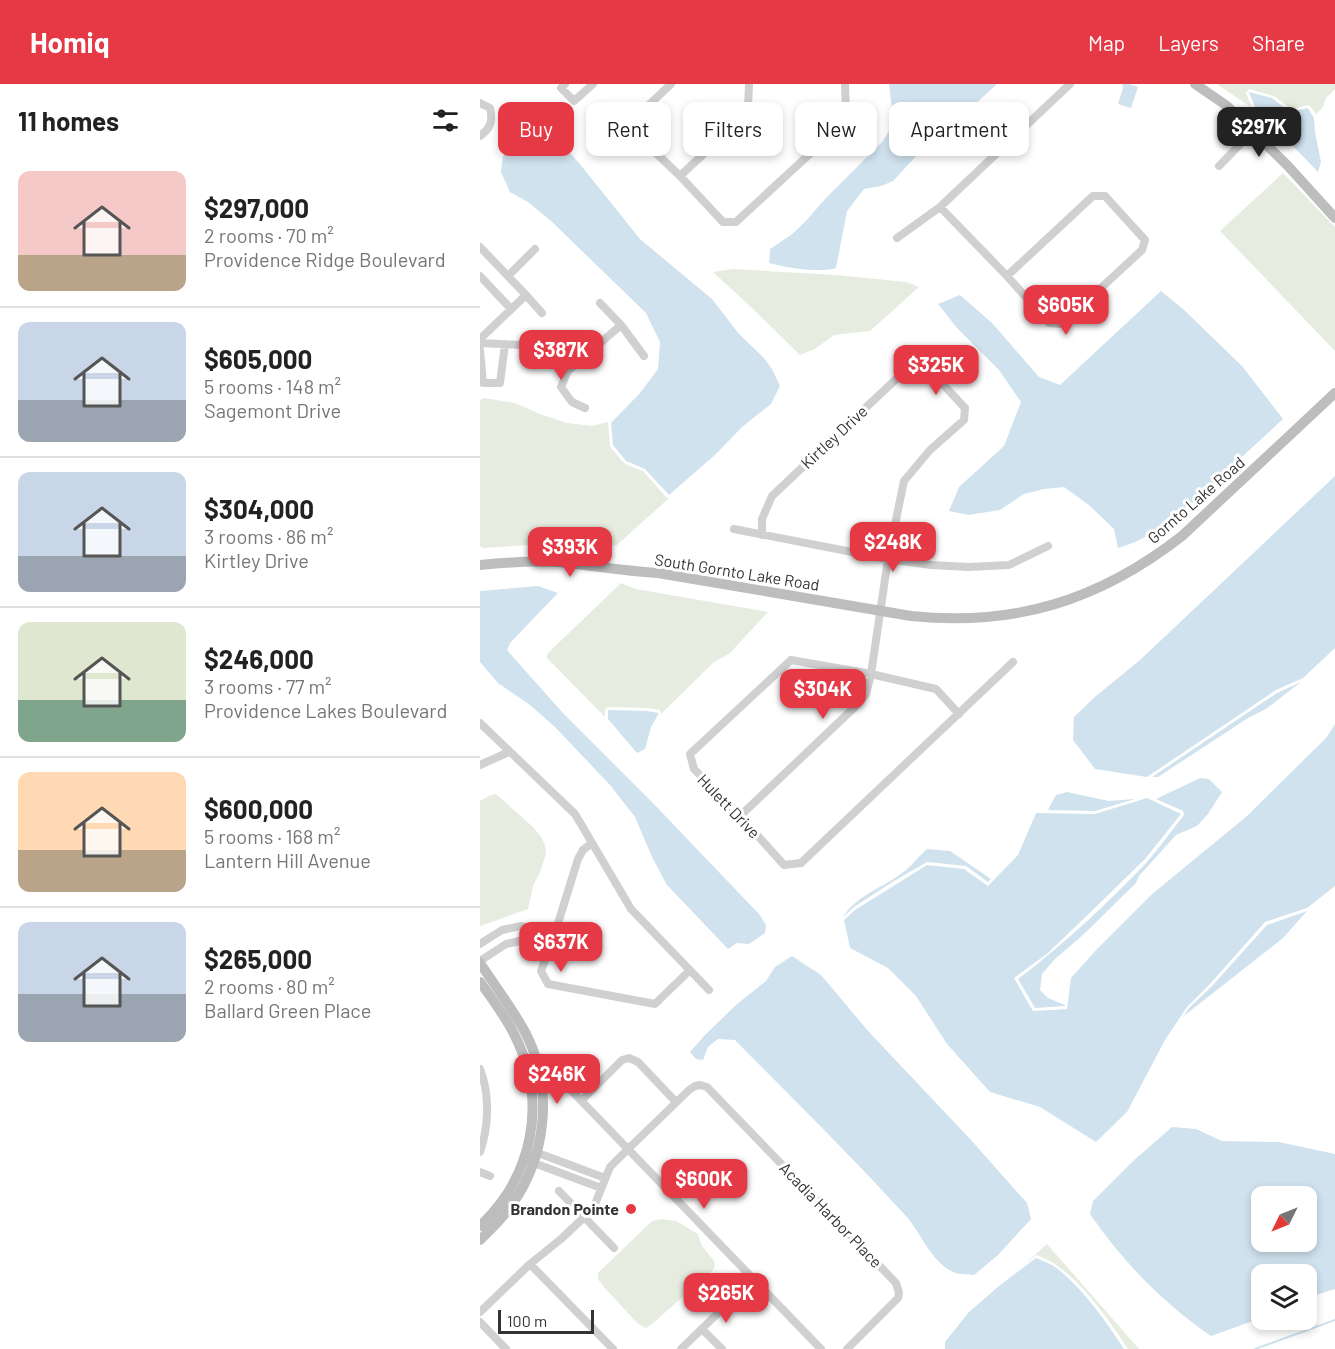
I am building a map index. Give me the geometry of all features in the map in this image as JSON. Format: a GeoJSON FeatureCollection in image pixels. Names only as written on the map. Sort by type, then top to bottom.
{"type":"FeatureCollection","features":[{"type":"Feature","properties":{"kind":"street"},"geometry":{"type":"LineString","coordinates":[[565,84],[561,88],[574,101],[593,84]]}},
{"type":"Feature","properties":{"kind":"street"},"geometry":{"type":"LineString","coordinates":[[671,84],[635,118],[633,131],[723,222],[736,222],[840,126],[846,115],[845,84]]}},
{"type":"Feature","properties":{"kind":"street"},"geometry":{"type":"LineString","coordinates":[[680,176],[744,116],[748,107],[749,84]]}},
{"type":"Feature","properties":{"kind":"street"},"geometry":{"type":"LineString","coordinates":[[897,238],[940,207],[1070,84]]}},
{"type":"Feature","properties":{"kind":"street"},"geometry":{"type":"LineString","coordinates":[[1195,84],[1227,106],[1288,166],[1335,218]]}},
{"type":"Feature","properties":{"kind":"street"},"geometry":{"type":"LineString","coordinates":[[480,103],[490,108],[493,119],[480,136]]}},
{"type":"Feature","properties":{"kind":"street"},"geometry":{"type":"LineString","coordinates":[[1219,166],[1252,131]]}},
{"type":"Feature","properties":{"kind":"street"},"geometry":{"type":"LineString","coordinates":[[940,207],[1049,323],[1062,324],[1142,250],[1145,240],[1105,196],[1093,196],[1007,276]]}},
{"type":"Feature","properties":{"kind":"street"},"geometry":{"type":"LineString","coordinates":[[480,247],[542,313]]}},
{"type":"Feature","properties":{"kind":"street"},"geometry":{"type":"LineString","coordinates":[[507,276],[535,249]]}},
{"type":"Feature","properties":{"kind":"street"},"geometry":{"type":"LineString","coordinates":[[480,276],[511,309]]}},
{"type":"Feature","properties":{"kind":"street"},"geometry":{"type":"LineString","coordinates":[[480,341],[526,295]]}},
{"type":"Feature","properties":{"kind":"street"},"geometry":{"type":"LineString","coordinates":[[600,303],[621,325],[644,356]]}},
{"type":"Feature","properties":{"kind":"street"},"geometry":{"type":"LineString","coordinates":[[585,408],[572,402],[561,387],[568,371],[621,325]]}},
{"type":"Feature","properties":{"kind":"street"},"geometry":{"type":"LineString","coordinates":[[480,341],[522,345],[551,359],[568,371]]}},
{"type":"Feature","properties":{"kind":"street"},"geometry":{"type":"LineString","coordinates":[[480,350],[483,384],[500,383],[506,344]]}},
{"type":"Feature","properties":{"kind":"street","name":"Kirtley Drive"},"geometry":{"type":"LineString","coordinates":[[740,816],[866,694],[888,559],[904,481],[930,450],[963,420],[965,408],[925,365],[910,366],[772,496],[762,519],[762,536]]}},
{"type":"Feature","properties":{"kind":"street","name":"Gornto Lake Road"},"geometry":{"type":"LineString","coordinates":[[881,610],[939,619],[990,617],[1052,606],[1096,589],[1149,560],[1182,536],[1335,393]]}},
{"type":"Feature","properties":{"kind":"street"},"geometry":{"type":"LineString","coordinates":[[734,529],[762,536],[931,565],[969,567],[1009,565],[1048,546]]}},
{"type":"Feature","properties":{"kind":"street","name":"South Gornto Lake Road"},"geometry":{"type":"LineString","coordinates":[[480,565],[506,562],[568,563],[658,573],[881,610]]}},
{"type":"Feature","properties":{"kind":"street","name":"Hulett Drive"},"geometry":{"type":"LineString","coordinates":[[959,714],[936,689],[871,674],[791,660],[690,754],[694,769],[784,865],[801,863],[959,714],[1013,662]]}},
{"type":"Feature","properties":{"kind":"street"},"geometry":{"type":"LineString","coordinates":[[480,723],[575,814],[631,909],[709,990]]}},
{"type":"Feature","properties":{"kind":"street"},"geometry":{"type":"LineString","coordinates":[[480,765],[509,752]]}},
{"type":"Feature","properties":{"kind":"street"},"geometry":{"type":"LineString","coordinates":[[592,843],[583,850],[578,858],[541,971],[548,984],[655,1004],[690,970]]}},
{"type":"Feature","properties":{"kind":"street"},"geometry":{"type":"LineString","coordinates":[[480,944],[502,930],[524,926],[555,933]]}},
{"type":"Feature","properties":{"kind":"street"},"geometry":{"type":"LineString","coordinates":[[524,926],[528,935],[525,942]]}},
{"type":"Feature","properties":{"kind":"street"},"geometry":{"type":"LineString","coordinates":[[480,1240],[497,1224],[522,1189],[542,1128],[543,1104],[537,1065],[525,1033],[480,962],[506,944],[520,941],[549,948]]}},
{"type":"Feature","properties":{"kind":"street"},"geometry":{"type":"LineString","coordinates":[[480,982],[515,1035],[525,1059],[533,1114],[530,1139],[532,1157],[520,1171],[495,1211],[480,1226]]}},
{"type":"Feature","properties":{"kind":"street"},"geometry":{"type":"LineString","coordinates":[[581,1101],[622,1060],[629,1058],[638,1062],[676,1101]]}},
{"type":"Feature","properties":{"kind":"street"},"geometry":{"type":"LineString","coordinates":[[480,1069],[485,1081],[487,1113],[484,1140],[480,1152]]}},
{"type":"Feature","properties":{"kind":"street","name":"Acadia Harbor Place"},"geometry":{"type":"LineString","coordinates":[[480,1312],[593,1209],[610,1167],[676,1101],[695,1086],[700,1085],[707,1088],[896,1283],[898,1298],[847,1349]]}},
{"type":"Feature","properties":{"kind":"street"},"geometry":{"type":"LineString","coordinates":[[569,1088],[821,1349]]}},
{"type":"Feature","properties":{"kind":"street"},"geometry":{"type":"LineString","coordinates":[[532,1157],[585,1170],[605,1178]]}},
{"type":"Feature","properties":{"kind":"street"},"geometry":{"type":"LineString","coordinates":[[532,1157],[601,1188]]}},
{"type":"Feature","properties":{"kind":"street"},"geometry":{"type":"LineString","coordinates":[[582,1180],[585,1170]]}},
{"type":"Feature","properties":{"kind":"street"},"geometry":{"type":"LineString","coordinates":[[480,1172],[490,1176]]}},
{"type":"Feature","properties":{"kind":"street"},"geometry":{"type":"LineString","coordinates":[[559,1191],[614,1248]]}},
{"type":"Feature","properties":{"kind":"street"},"geometry":{"type":"LineString","coordinates":[[530,1264],[613,1349]]}},
{"type":"Feature","properties":{"kind":"street"},"geometry":{"type":"LineString","coordinates":[[681,1349],[753,1279]]}},
{"type":"Feature","properties":{"kind":"street"},"geometry":{"type":"LineString","coordinates":[[480,1322],[506,1349]]}},
{"type":"Feature","properties":{"kind":"street"},"geometry":{"type":"LineString","coordinates":[[702,1329],[722,1349]]}},
{"type":"Feature","properties":{"kind":"shaded area"},"geometry":{"type":"Polygon","coordinates":[[[1217,84],[1335,84],[1335,89],[1316,114],[1309,105],[1291,109],[1274,96],[1249,89],[1246,93],[1252,108],[1217,84]]]}},
{"type":"Feature","properties":{"kind":"shaded area"},"geometry":{"type":"Polygon","coordinates":[[[1283,173],[1335,227],[1335,351],[1220,231],[1283,173]]]}},
{"type":"Feature","properties":{"kind":"shaded area"},"geometry":{"type":"Polygon","coordinates":[[[733,269],[836,275],[906,282],[919,287],[870,331],[834,335],[815,349],[800,355],[713,272],[733,269]]]}},
{"type":"Feature","properties":{"kind":"shaded area"},"geometry":{"type":"Polygon","coordinates":[[[484,398],[515,403],[567,423],[592,426],[608,422],[610,447],[625,464],[643,471],[669,498],[617,545],[607,546],[595,543],[585,547],[580,542],[571,541],[565,550],[528,545],[483,548],[480,546],[480,400],[484,398]]]}},
{"type":"Feature","properties":{"kind":"shaded area"},"geometry":{"type":"Polygon","coordinates":[[[621,583],[636,589],[768,612],[729,654],[714,662],[661,714],[660,710],[648,708],[608,707],[605,710],[605,717],[547,658],[547,654],[621,583]]]}},
{"type":"Feature","properties":{"kind":"shaded area"},"geometry":{"type":"Polygon","coordinates":[[[496,794],[534,828],[542,838],[546,854],[533,886],[528,909],[480,926],[480,801],[496,794]]]}},
{"type":"Feature","properties":{"kind":"shaded area"},"geometry":{"type":"Polygon","coordinates":[[[662,1219],[676,1221],[698,1234],[702,1246],[714,1261],[715,1266],[646,1328],[638,1324],[603,1286],[598,1279],[598,1273],[652,1221],[662,1219]]]}},
{"type":"Feature","properties":{"kind":"shaded area"},"geometry":{"type":"Polygon","coordinates":[[[1047,1244],[1139,1349],[1128,1349],[1088,1295],[1063,1270],[1036,1255],[1021,1267],[1047,1244]]]}},
{"type":"Feature","properties":{"kind":"water"},"geometry":{"type":"Polygon","coordinates":[[[889,84],[997,84],[977,102],[891,102],[889,84]]]}},
{"type":"Feature","properties":{"kind":"water"},"geometry":{"type":"Polygon","coordinates":[[[1122,84],[1138,87],[1131,108],[1118,104],[1122,84]]]}},
{"type":"Feature","properties":{"kind":"water"},"geometry":{"type":"Polygon","coordinates":[[[1249,92],[1272,98],[1290,112],[1308,108],[1314,118],[1321,162],[1318,172],[1255,107],[1249,92]]]}},
{"type":"Feature","properties":{"kind":"water"},"geometry":{"type":"Polygon","coordinates":[[[889,131],[889,156],[916,156],[893,181],[864,189],[847,211],[836,268],[803,269],[769,263],[770,249],[805,222],[868,156],[877,156],[877,147],[889,131]]]}},
{"type":"Feature","properties":{"kind":"water"},"geometry":{"type":"Polygon","coordinates":[[[503,156],[573,156],[640,239],[712,299],[739,334],[772,369],[780,386],[771,404],[742,427],[716,454],[669,495],[645,469],[626,461],[613,445],[611,423],[640,393],[658,369],[660,342],[646,313],[551,221],[528,202],[510,192],[501,172],[503,156]]]}},
{"type":"Feature","properties":{"kind":"water"},"geometry":{"type":"Polygon","coordinates":[[[1161,291],[1242,366],[1283,419],[1176,517],[1148,535],[1118,548],[1114,529],[1089,505],[1064,487],[1024,494],[1000,510],[969,515],[949,511],[959,487],[1004,446],[1021,402],[999,370],[957,328],[938,304],[960,295],[992,323],[1039,377],[1060,385],[1161,291]]]}},
{"type":"Feature","properties":{"kind":"water"},"geometry":{"type":"Polygon","coordinates":[[[1335,476],[1335,648],[1303,678],[1276,690],[1147,777],[1095,769],[1073,740],[1074,717],[1140,660],[1335,476]]]}},
{"type":"Feature","properties":{"kind":"water"},"geometry":{"type":"Polygon","coordinates":[[[538,586],[558,593],[510,643],[507,650],[562,712],[759,914],[766,925],[765,933],[749,944],[737,943],[728,949],[667,885],[635,817],[610,785],[555,727],[530,705],[498,683],[480,662],[480,591],[538,586]]]}},
{"type":"Feature","properties":{"kind":"water"},"geometry":{"type":"Polygon","coordinates":[[[1301,682],[1266,709],[1248,718],[1158,777],[1152,777],[1277,693],[1301,682]]]}},
{"type":"Feature","properties":{"kind":"water"},"geometry":{"type":"Polygon","coordinates":[[[608,710],[659,713],[651,727],[645,749],[637,753],[608,719],[608,710]]]}},
{"type":"Feature","properties":{"kind":"water"},"geometry":{"type":"Polygon","coordinates":[[[1335,724],[1335,886],[1307,908],[1265,922],[1187,1007],[1165,1040],[1127,1112],[1096,1142],[1040,1107],[990,1092],[947,1044],[916,996],[888,968],[850,948],[844,920],[855,910],[927,865],[964,869],[988,886],[1018,855],[1036,813],[1095,814],[1147,798],[1181,814],[1145,859],[1048,953],[1014,978],[1033,1011],[1067,1009],[1071,978],[1097,949],[1151,895],[1247,816],[1326,738],[1335,724]]]}},
{"type":"Feature","properties":{"kind":"water"},"geometry":{"type":"Polygon","coordinates":[[[1200,778],[1209,779],[1222,792],[1208,814],[1197,826],[1176,835],[1139,876],[1136,883],[1042,974],[1040,990],[1048,998],[1065,1006],[1035,1008],[1018,979],[1068,938],[1116,893],[1147,862],[1184,815],[1183,811],[1156,799],[1200,778]]]}},
{"type":"Feature","properties":{"kind":"water"},"geometry":{"type":"Polygon","coordinates":[[[1067,792],[1109,801],[1135,799],[1095,811],[1048,810],[1056,795],[1067,792]]]}},
{"type":"Feature","properties":{"kind":"water"},"geometry":{"type":"Polygon","coordinates":[[[927,849],[950,851],[991,879],[988,882],[966,866],[927,862],[854,907],[843,917],[865,896],[910,867],[927,849]]]}},
{"type":"Feature","properties":{"kind":"water"},"geometry":{"type":"Polygon","coordinates":[[[1307,911],[1283,938],[1181,1020],[1189,1008],[1267,925],[1307,911]]]}},
{"type":"Feature","properties":{"kind":"water"},"geometry":{"type":"Polygon","coordinates":[[[792,956],[821,975],[869,1032],[1027,1203],[1031,1219],[998,1255],[974,1275],[959,1274],[943,1266],[905,1215],[735,1040],[718,1039],[708,1047],[703,1060],[696,1059],[690,1052],[736,1005],[766,981],[775,967],[792,956]]]}},
{"type":"Feature","properties":{"kind":"water"},"geometry":{"type":"Polygon","coordinates":[[[1172,1127],[1196,1129],[1222,1141],[1279,1142],[1335,1154],[1335,1289],[1317,1295],[1317,1264],[1251,1264],[1251,1322],[1211,1336],[1160,1296],[1130,1265],[1090,1214],[1093,1201],[1132,1162],[1172,1127]]]}},
{"type":"Feature","properties":{"kind":"water"},"geometry":{"type":"Polygon","coordinates":[[[1036,1258],[1054,1266],[1074,1283],[1124,1349],[945,1349],[945,1342],[969,1312],[1036,1258]]]}},
{"type":"Feature","properties":{"kind":"waterway"},"geometry":{"type":"LineString","coordinates":[[1255,1349],[1335,1320]]}},
{"type":"Feature","properties":{"kind":"place","name":"Brandon Pointe"},"geometry":{"type":"Point","coordinates":[631,1209]}}]}
